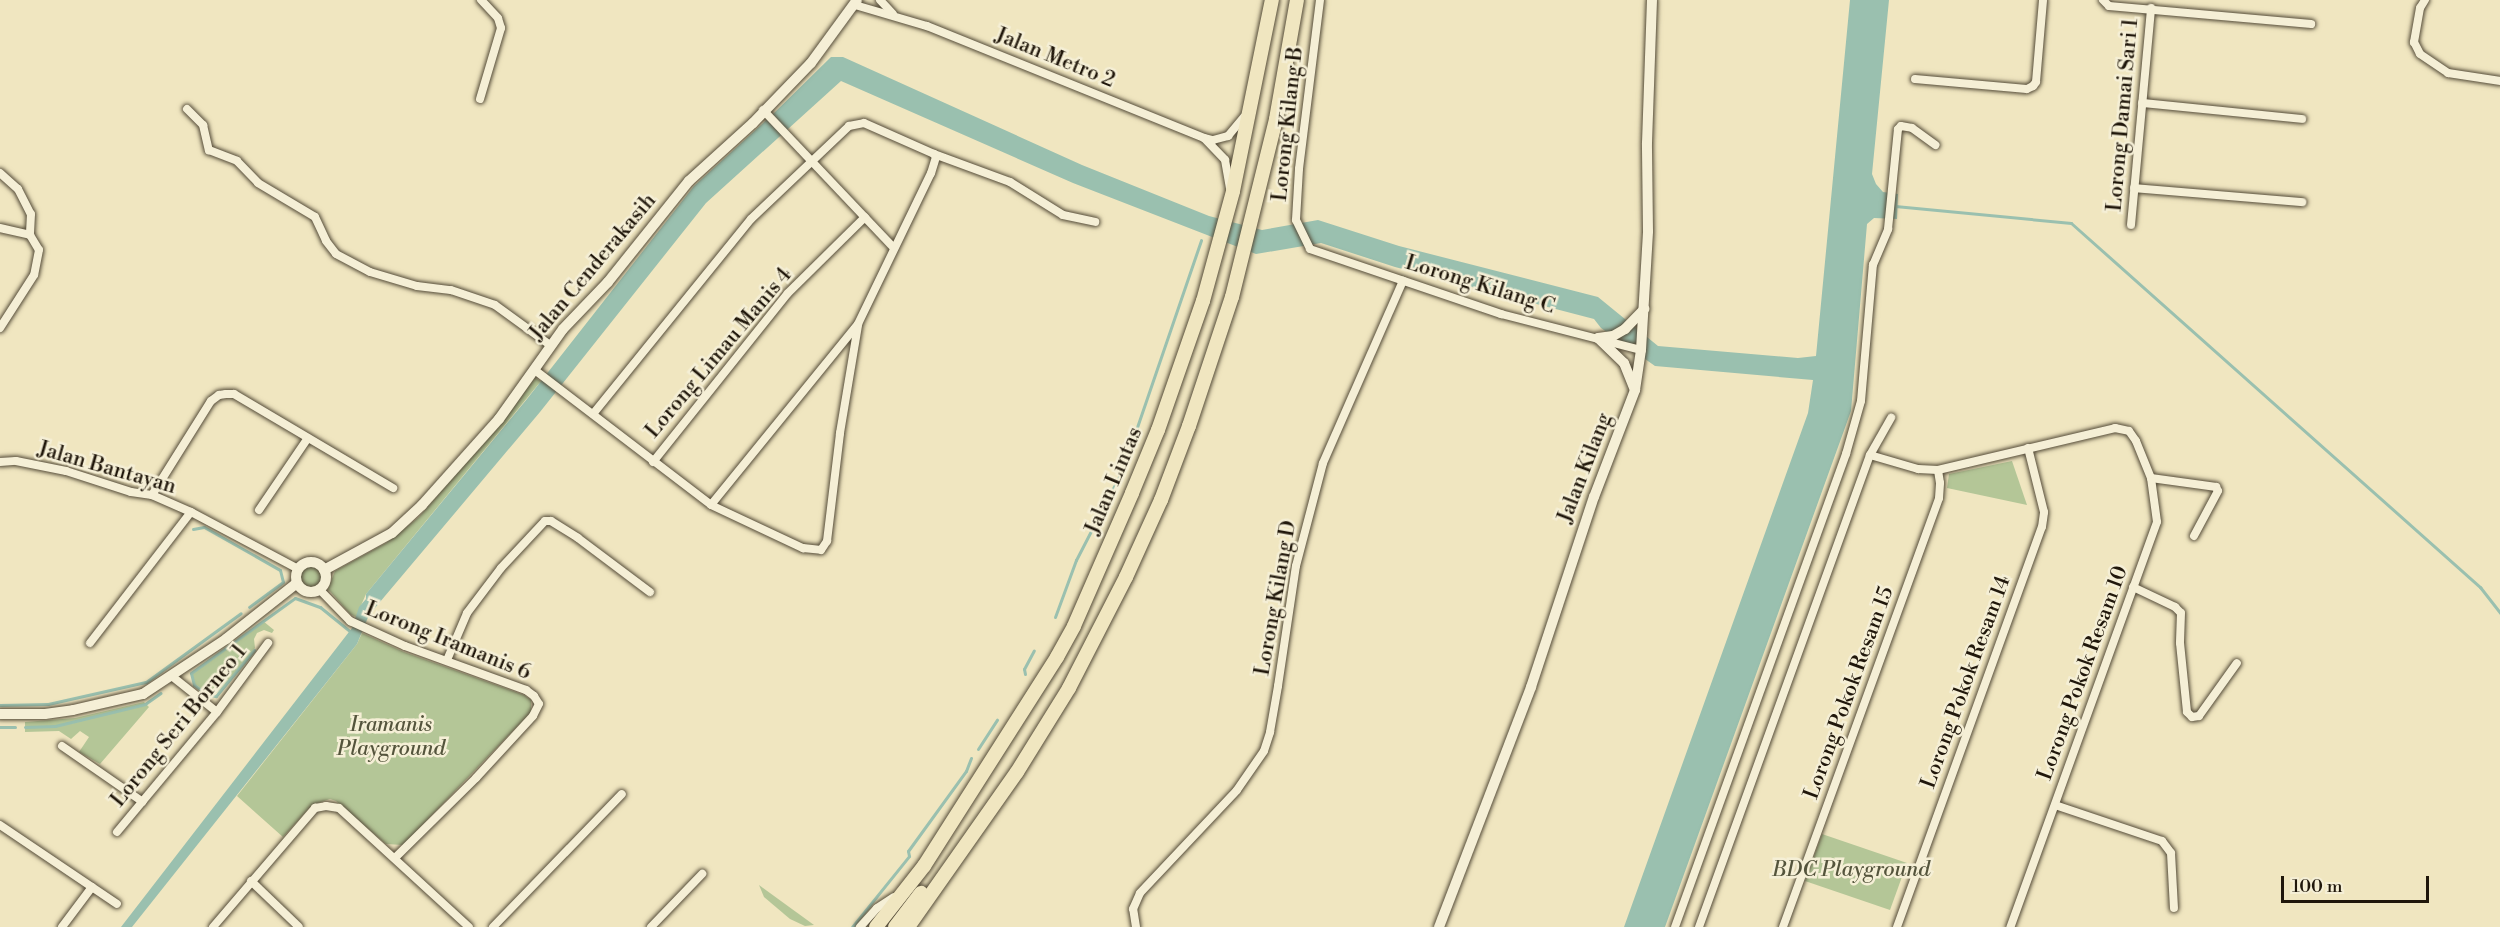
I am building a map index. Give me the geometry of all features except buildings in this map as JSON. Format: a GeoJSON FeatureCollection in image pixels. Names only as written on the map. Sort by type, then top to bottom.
{"type":"FeatureCollection","features":[{"type":"Feature","properties":{"kind":"highway","name":"Jalan Lintas"},"geometry":{"type":"LineString","coordinates":[[876,927],[924,866],[1000,750],[1074,626],[1158,430],[1193,334],[1226,218],[1272,0]]}},
{"type":"Feature","properties":{"kind":"highway"},"geometry":{"type":"LineString","coordinates":[[908,927],[997,801],[1069,687],[1161,500],[1189,426],[1232,297],[1258,201],[1276,119],[1297,0]]}},
{"type":"Feature","properties":{"kind":"highway"},"geometry":{"type":"LineString","coordinates":[[895,927],[966,834],[997,801]]}},
{"type":"Feature","properties":{"kind":"street"},"geometry":{"type":"LineString","coordinates":[[480,99],[501,28],[498,18],[481,0]]}},
{"type":"Feature","properties":{"kind":"street","name":"Jalan Metro 2"},"geometry":{"type":"LineString","coordinates":[[880,0],[893,14]]}},
{"type":"Feature","properties":{"kind":"street","name":"Lorong Kilang B"},"geometry":{"type":"LineString","coordinates":[[1310,249],[1296,220],[1299,169],[1320,0]]}},
{"type":"Feature","properties":{"kind":"street","name":"Jalan Kilang"},"geometry":{"type":"LineString","coordinates":[[1439,927],[1531,687],[1594,496],[1635,390],[1644,308],[1652,0]]}},
{"type":"Feature","properties":{"kind":"street"},"geometry":{"type":"LineString","coordinates":[[1915,79],[2027,89],[2032,86],[2036,82],[2043,0]]}},
{"type":"Feature","properties":{"kind":"street"},"geometry":{"type":"LineString","coordinates":[[2103,0],[2109,6],[2311,24]]}},
{"type":"Feature","properties":{"kind":"street"},"geometry":{"type":"LineString","coordinates":[[2425,0],[2420,8],[2414,42],[2420,54],[2448,73],[2500,81]]}},
{"type":"Feature","properties":{"kind":"street","name":"Jalan Metro 2"},"geometry":{"type":"LineString","coordinates":[[856,3],[881,14],[893,14],[1062,79],[1204,138],[1219,152],[1226,164],[1230,190],[1226,218]]}},
{"type":"Feature","properties":{"kind":"street","name":"Jalan Cenderakasih"},"geometry":{"type":"LineString","coordinates":[[324,570],[376,543],[407,521],[539,373],[550,345],[608,282],[689,181],[765,113],[811,63],[856,3]]}},
{"type":"Feature","properties":{"kind":"street","name":"Lorong Damai Sari 1"},"geometry":{"type":"LineString","coordinates":[[2131,225],[2151,8]]}},
{"type":"Feature","properties":{"kind":"street"},"geometry":{"type":"LineString","coordinates":[[2142,103],[2302,119]]}},
{"type":"Feature","properties":{"kind":"street"},"geometry":{"type":"LineString","coordinates":[[1204,138],[1213,140],[1228,136],[1237,129],[1251,105]]}},
{"type":"Feature","properties":{"kind":"street"},"geometry":{"type":"LineString","coordinates":[[187,109],[203,125],[209,150],[237,161],[258,183],[315,217],[326,241],[336,254],[370,273],[417,286],[451,290],[495,305],[550,345]]}},
{"type":"Feature","properties":{"kind":"street"},"geometry":{"type":"LineString","coordinates":[[765,113],[894,248]]}},
{"type":"Feature","properties":{"kind":"street"},"geometry":{"type":"LineString","coordinates":[[593,414],[751,219],[849,126],[856,123],[864,123],[934,154],[1010,182],[1064,216],[1095,222]]}},
{"type":"Feature","properties":{"kind":"street"},"geometry":{"type":"LineString","coordinates":[[1676,927],[1846,454],[1861,401],[1873,265],[1888,229],[1896,135],[1901,126],[1912,128],[1935,144]]}},
{"type":"Feature","properties":{"kind":"street"},"geometry":{"type":"LineString","coordinates":[[711,506],[858,324],[931,173],[936,158],[934,154]]}},
{"type":"Feature","properties":{"kind":"street"},"geometry":{"type":"LineString","coordinates":[[0,173],[18,189],[31,214],[30,235],[39,250],[34,275],[0,328]]}},
{"type":"Feature","properties":{"kind":"street"},"geometry":{"type":"LineString","coordinates":[[2134,188],[2302,202]]}},
{"type":"Feature","properties":{"kind":"street","name":"Lorong Limau Manis 4"},"geometry":{"type":"LineString","coordinates":[[653,462],[788,293],[865,218]]}},
{"type":"Feature","properties":{"kind":"street"},"geometry":{"type":"LineString","coordinates":[[0,228],[30,235]]}},
{"type":"Feature","properties":{"kind":"street","name":"Lorong Kilang C"},"geometry":{"type":"LineString","coordinates":[[1310,249],[1501,314],[1641,350]]}},
{"type":"Feature","properties":{"kind":"street","name":"Lorong Kilang D"},"geometry":{"type":"LineString","coordinates":[[1136,927],[1133,909],[1140,893],[1237,790],[1264,751],[1270,732],[1278,687],[1296,566],[1323,463],[1403,281]]}},
{"type":"Feature","properties":{"kind":"street"},"geometry":{"type":"LineString","coordinates":[[1598,338],[1612,336],[1625,329],[1635,321],[1644,308]]}},
{"type":"Feature","properties":{"kind":"street"},"geometry":{"type":"LineString","coordinates":[[539,373],[711,506],[803,548],[821,549],[826,541],[840,433],[858,324]]}},
{"type":"Feature","properties":{"kind":"street"},"geometry":{"type":"LineString","coordinates":[[1598,338],[1624,363],[1635,390]]}},
{"type":"Feature","properties":{"kind":"street"},"geometry":{"type":"LineString","coordinates":[[152,495],[211,401],[219,394],[234,394],[393,488]]}},
{"type":"Feature","properties":{"kind":"street"},"geometry":{"type":"LineString","coordinates":[[1699,927],[1870,455],[1891,418]]}},
{"type":"Feature","properties":{"kind":"street","name":"Lorong Pokok Resam 10"},"geometry":{"type":"LineString","coordinates":[[2010,927],[2157,522],[2151,478],[2136,441],[2128,431],[2115,428],[2028,448]]}},
{"type":"Feature","properties":{"kind":"street"},"geometry":{"type":"LineString","coordinates":[[259,510],[308,438]]}},
{"type":"Feature","properties":{"kind":"street"},"geometry":{"type":"LineString","coordinates":[[1870,455],[1918,469],[1938,470],[2028,448]]}},
{"type":"Feature","properties":{"kind":"street","name":"Lorong Pokok Resam 14"},"geometry":{"type":"LineString","coordinates":[[1897,927],[2042,527],[2044,512],[2028,448]]}},
{"type":"Feature","properties":{"kind":"street","name":"Jalan Bantayan"},"geometry":{"type":"LineString","coordinates":[[0,462],[16,461],[66,471],[131,492],[152,495],[191,512],[298,569]]}},
{"type":"Feature","properties":{"kind":"street","name":"Lorong Pokok Resam 15"},"geometry":{"type":"LineString","coordinates":[[1783,927],[1935,508],[1941,483],[1938,470]]}},
{"type":"Feature","properties":{"kind":"street"},"geometry":{"type":"LineString","coordinates":[[2151,478],[2216,487],[2218,491],[2194,536]]}},
{"type":"Feature","properties":{"kind":"street"},"geometry":{"type":"LineString","coordinates":[[90,644],[191,512]]}},
{"type":"Feature","properties":{"kind":"street"},"geometry":{"type":"LineString","coordinates":[[447,660],[467,613],[501,568],[545,521],[551,521],[578,538],[650,592]]}},
{"type":"Feature","properties":{"kind":"street"},"geometry":{"type":"LineString","coordinates":[[0,714],[45,714],[143,694],[172,677],[226,639],[297,583],[298,569],[303,564],[312,561],[324,570],[325,582],[319,589],[306,591],[297,583]]}},
{"type":"Feature","properties":{"kind":"street"},"geometry":{"type":"LineString","coordinates":[[2133,587],[2175,607],[2181,613],[2180,643],[2187,712],[2192,717],[2199,716],[2237,663]]}},
{"type":"Feature","properties":{"kind":"street","name":"Lorong Iramanis 6"},"geometry":{"type":"LineString","coordinates":[[319,589],[350,621],[405,646],[526,690],[538,699],[539,704],[533,716],[396,858]]}},
{"type":"Feature","properties":{"kind":"street","name":"Lorong Seri Borneo 1"},"geometry":{"type":"LineString","coordinates":[[117,832],[216,711],[268,643]]}},
{"type":"Feature","properties":{"kind":"street"},"geometry":{"type":"LineString","coordinates":[[172,677],[216,711]]}},
{"type":"Feature","properties":{"kind":"street"},"geometry":{"type":"LineString","coordinates":[[62,746],[143,802]]}},
{"type":"Feature","properties":{"kind":"street"},"geometry":{"type":"LineString","coordinates":[[493,927],[622,794]]}},
{"type":"Feature","properties":{"kind":"street"},"geometry":{"type":"LineString","coordinates":[[2055,805],[2162,841],[2171,853],[2174,908]]}},
{"type":"Feature","properties":{"kind":"street"},"geometry":{"type":"LineString","coordinates":[[213,927],[315,808],[326,806],[339,808],[469,927]]}},
{"type":"Feature","properties":{"kind":"street"},"geometry":{"type":"LineString","coordinates":[[0,825],[117,904]]}},
{"type":"Feature","properties":{"kind":"street"},"geometry":{"type":"LineString","coordinates":[[651,927],[702,874]]}},
{"type":"Feature","properties":{"kind":"street"},"geometry":{"type":"LineString","coordinates":[[251,881],[299,927]]}},
{"type":"Feature","properties":{"kind":"street"},"geometry":{"type":"LineString","coordinates":[[62,927],[92,887]]}},
{"type":"Feature","properties":{"kind":"street"},"geometry":{"type":"LineString","coordinates":[[860,927],[877,908],[903,892]]}},
{"type":"Feature","properties":{"kind":"green space"},"geometry":{"type":"Polygon","coordinates":[[[535,378],[541,381],[366,594],[356,617],[350,614],[328,589],[335,571],[386,543],[419,517],[495,429],[535,378]]]}},
{"type":"Feature","properties":{"kind":"green space"},"geometry":{"type":"Polygon","coordinates":[[[2012,461],[2027,505],[1947,488],[1949,474],[2012,461]]]}},
{"type":"Feature","properties":{"kind":"green space"},"geometry":{"type":"Polygon","coordinates":[[[311,565],[319,568],[322,576],[319,584],[311,587],[303,584],[300,576],[303,568],[311,565]]]}},
{"type":"Feature","properties":{"kind":"green space"},"geometry":{"type":"Polygon","coordinates":[[[263,621],[274,630],[272,633],[264,630],[257,633],[254,639],[255,648],[220,692],[209,694],[195,684],[192,673],[263,621]]]}},
{"type":"Feature","properties":{"kind":"green space","name":"Iramanis Playground"},"geometry":{"type":"Polygon","coordinates":[[[362,633],[404,652],[524,695],[531,700],[531,712],[403,845],[386,844],[336,801],[330,799],[312,805],[283,837],[237,796],[357,644],[362,633]]]}},
{"type":"Feature","properties":{"kind":"green space"},"geometry":{"type":"Polygon","coordinates":[[[144,702],[149,707],[100,764],[79,752],[89,737],[80,731],[71,739],[59,731],[25,732],[25,722],[75,718],[144,702]]]}},
{"type":"Feature","properties":{"kind":"green space","name":"BDC Playground"},"geometry":{"type":"Polygon","coordinates":[[[1822,834],[1907,863],[1890,910],[1805,881],[1822,834]]]}},
{"type":"Feature","properties":{"kind":"green space"},"geometry":{"type":"Polygon","coordinates":[[[759,885],[814,925],[805,926],[790,919],[764,897],[759,885]]]}},
{"type":"Feature","properties":{"kind":"shaded area"},"geometry":{"type":"Polygon","coordinates":[[[1850,0],[1889,0],[1872,174],[1876,184],[1883,192],[1898,194],[1897,219],[1874,218],[1867,224],[1851,411],[1665,927],[1624,927],[1808,413],[1813,380],[1655,366],[1601,328],[1594,319],[1395,267],[1321,243],[1256,254],[1073,183],[841,81],[706,203],[540,412],[369,615],[357,644],[132,927],[121,927],[352,628],[359,607],[366,599],[366,594],[527,399],[694,186],[831,57],[843,57],[1082,165],[1209,216],[1262,230],[1318,220],[1399,246],[1598,297],[1658,346],[1798,358],[1816,356],[1850,0]]]}},
{"type":"Feature","properties":{"kind":"waterway"},"geometry":{"type":"LineString","coordinates":[[1895,206],[2071,223],[2480,587],[2500,613]]}},
{"type":"Feature","properties":{"kind":"waterway"},"geometry":{"type":"LineString","coordinates":[[1055,617],[1076,560],[1122,471],[1201,240]]}},
{"type":"Feature","properties":{"kind":"waterway"},"geometry":{"type":"LineString","coordinates":[[193,529],[204,527],[280,570],[283,582],[249,607]]}},
{"type":"Feature","properties":{"kind":"waterway"},"geometry":{"type":"LineString","coordinates":[[254,650],[216,696],[208,695],[194,685],[191,673],[295,598],[320,607],[352,633]]}},
{"type":"Feature","properties":{"kind":"waterway"},"geometry":{"type":"LineString","coordinates":[[0,705],[48,704],[146,682],[241,613]]}},
{"type":"Feature","properties":{"kind":"waterway"},"geometry":{"type":"LineString","coordinates":[[1025,674],[1024,669],[1034,650]]}},
{"type":"Feature","properties":{"kind":"waterway"},"geometry":{"type":"LineString","coordinates":[[25,727],[55,726],[145,704],[161,693]]}},
{"type":"Feature","properties":{"kind":"waterway"},"geometry":{"type":"LineString","coordinates":[[978,749],[997,720]]}},
{"type":"Feature","properties":{"kind":"waterway"},"geometry":{"type":"LineString","coordinates":[[0,727],[15,727]]}},
{"type":"Feature","properties":{"kind":"waterway"},"geometry":{"type":"LineString","coordinates":[[852,927],[909,856],[908,851],[966,771],[971,758]]}}]}
